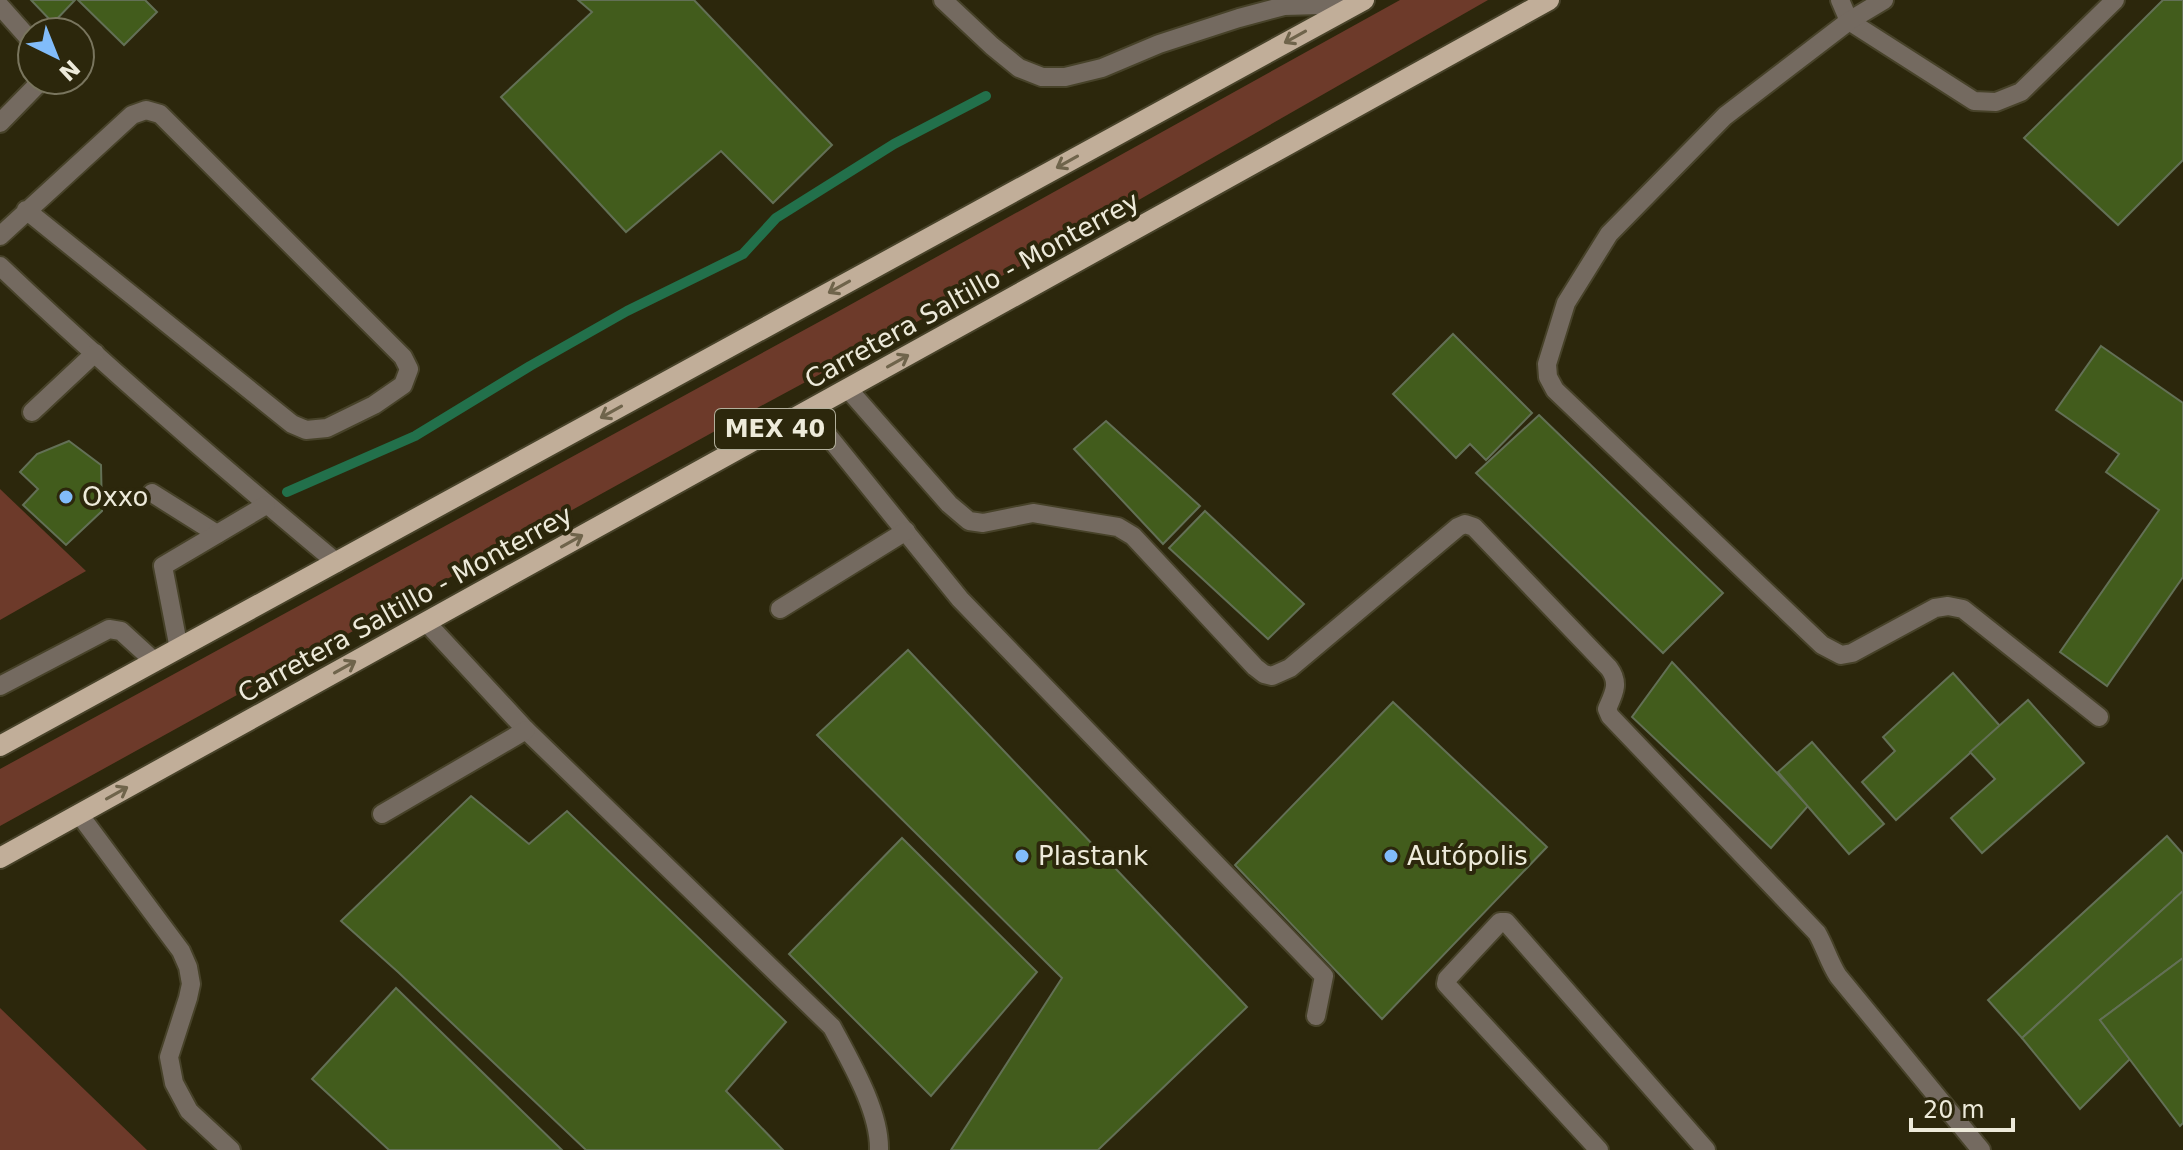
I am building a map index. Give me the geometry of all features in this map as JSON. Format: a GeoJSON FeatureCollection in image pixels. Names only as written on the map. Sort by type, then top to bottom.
{"type":"FeatureCollection","features":[{"type":"Feature","properties":{"kind":"main road","name":"Carretera Saltillo - Monterrey"},"geometry":{"type":"LineString","coordinates":[[0,858],[1549,0]]}},
{"type":"Feature","properties":{"kind":"main road"},"geometry":{"type":"LineString","coordinates":[[0,746],[1360,2]]}},
{"type":"Feature","properties":{"kind":"lane"},"geometry":{"type":"LineString","coordinates":[[943,0],[1019,68],[1042,77],[1065,77],[1102,68],[1159,44],[1284,6],[1360,2]]}},
{"type":"Feature","properties":{"kind":"lane"},"geometry":{"type":"LineString","coordinates":[[1840,0],[1849,21],[1974,101],[1996,102],[2021,92],[2115,0]]}},
{"type":"Feature","properties":{"kind":"lane"},"geometry":{"type":"LineString","coordinates":[[1884,0],[1849,21],[1725,116],[1609,234],[1566,303],[1547,364],[1548,377],[1555,390],[1822,645],[1841,655],[1852,653],[1935,608],[1948,606],[1963,609],[2099,717]]}},
{"type":"Feature","properties":{"kind":"lane"},"geometry":{"type":"LineString","coordinates":[[0,6],[16,24]]}},
{"type":"Feature","properties":{"kind":"lane"},"geometry":{"type":"LineString","coordinates":[[0,123],[26,96]]}},
{"type":"Feature","properties":{"kind":"lane"},"geometry":{"type":"LineString","coordinates":[[0,236],[26,210],[132,115],[146,110],[160,114],[403,357],[409,369],[403,385],[374,405],[327,428],[306,430],[292,424],[26,210]]}},
{"type":"Feature","properties":{"kind":"lane"},"geometry":{"type":"LineString","coordinates":[[0,266],[63,326],[266,505],[337,563]]}},
{"type":"Feature","properties":{"kind":"lane"},"geometry":{"type":"LineString","coordinates":[[32,412],[95,353]]}},
{"type":"Feature","properties":{"kind":"lane"},"geometry":{"type":"LineString","coordinates":[[848,389],[949,504],[969,521],[983,523],[1033,513],[1118,527],[1133,536],[1255,667],[1272,676],[1290,668],[1458,527],[1465,524],[1474,527],[1609,668],[1617,687],[1607,709],[1610,716],[1817,933],[1838,976],[1981,1150]]}},
{"type":"Feature","properties":{"kind":"lane"},"geometry":{"type":"LineString","coordinates":[[808,411],[960,599],[1324,976],[1316,1016]]}},
{"type":"Feature","properties":{"kind":"lane"},"geometry":{"type":"LineString","coordinates":[[152,493],[217,534]]}},
{"type":"Feature","properties":{"kind":"lane"},"geometry":{"type":"LineString","coordinates":[[179,649],[163,566],[266,505]]}},
{"type":"Feature","properties":{"kind":"lane"},"geometry":{"type":"LineString","coordinates":[[780,609],[906,531]]}},
{"type":"Feature","properties":{"kind":"lane"},"geometry":{"type":"LineString","coordinates":[[426,622],[526,730],[832,1027],[859,1079],[879,1136],[879,1150]]}},
{"type":"Feature","properties":{"kind":"lane"},"geometry":{"type":"LineString","coordinates":[[0,686],[109,629],[121,631],[155,662]]}},
{"type":"Feature","properties":{"kind":"lane"},"geometry":{"type":"LineString","coordinates":[[382,814],[526,730]]}},
{"type":"Feature","properties":{"kind":"lane"},"geometry":{"type":"LineString","coordinates":[[79,814],[181,951],[191,984],[169,1057],[174,1083],[189,1111],[231,1150]]}},
{"type":"Feature","properties":{"kind":"lane"},"geometry":{"type":"LineString","coordinates":[[1599,1150],[1446,984],[1447,979],[1500,922],[1506,922],[1706,1150]]}},
{"type":"Feature","properties":{"kind":"shaded area"},"geometry":{"type":"Polygon","coordinates":[[[1400,0],[1488,0],[1074,237],[735,420],[0,826],[0,769],[839,311],[1400,0]]]}},
{"type":"Feature","properties":{"kind":"shaded area"},"geometry":{"type":"Polygon","coordinates":[[[0,489],[86,571],[0,620],[0,489]]]}},
{"type":"Feature","properties":{"kind":"shaded area"},"geometry":{"type":"Polygon","coordinates":[[[0,1008],[147,1150],[0,1150],[0,1008]]]}},
{"type":"Feature","properties":{"kind":"building"},"geometry":{"type":"Polygon","coordinates":[[[31,0],[75,0],[60,16],[46,16],[31,0]]]}},
{"type":"Feature","properties":{"kind":"building"},"geometry":{"type":"Polygon","coordinates":[[[78,0],[145,0],[157,12],[124,45],[78,0]]]}},
{"type":"Feature","properties":{"kind":"building"},"geometry":{"type":"Polygon","coordinates":[[[578,0],[694,0],[832,145],[773,203],[721,151],[626,232],[501,97],[592,12],[578,0]]]}},
{"type":"Feature","properties":{"kind":"building"},"geometry":{"type":"Polygon","coordinates":[[[2163,0],[2183,0],[2183,160],[2118,225],[2024,138],[2163,0]]]}},
{"type":"Feature","properties":{"kind":"building"},"geometry":{"type":"Polygon","coordinates":[[[1453,334],[1532,413],[1486,460],[1470,444],[1456,458],[1393,394],[1453,334]]]}},
{"type":"Feature","properties":{"kind":"building"},"geometry":{"type":"Polygon","coordinates":[[[2101,346],[2183,403],[2183,577],[2107,686],[2060,652],[2159,510],[2106,472],[2119,454],[2056,410],[2101,346]]]}},
{"type":"Feature","properties":{"kind":"building"},"geometry":{"type":"Polygon","coordinates":[[[1539,415],[1723,593],[1663,653],[1476,473],[1539,415]]]}},
{"type":"Feature","properties":{"kind":"building"},"geometry":{"type":"Polygon","coordinates":[[[1106,421],[1200,506],[1163,544],[1074,449],[1106,421]]]}},
{"type":"Feature","properties":{"kind":"building","name":"Oxxo"},"geometry":{"type":"Polygon","coordinates":[[[69,441],[101,465],[102,511],[66,545],[23,505],[38,489],[20,472],[37,454],[69,441]]]}},
{"type":"Feature","properties":{"kind":"building"},"geometry":{"type":"Polygon","coordinates":[[[1205,511],[1304,604],[1268,639],[1169,548],[1205,511]]]}},
{"type":"Feature","properties":{"kind":"building","name":"Plastank"},"geometry":{"type":"Polygon","coordinates":[[[908,650],[1247,1007],[1098,1150],[951,1150],[1062,978],[817,735],[908,650]]]}},
{"type":"Feature","properties":{"kind":"building"},"geometry":{"type":"Polygon","coordinates":[[[1672,662],[1808,806],[1771,848],[1632,717],[1672,662]]]}},
{"type":"Feature","properties":{"kind":"building"},"geometry":{"type":"Polygon","coordinates":[[[1953,673],[2000,726],[1896,820],[1862,782],[1895,751],[1883,737],[1953,673]]]}},
{"type":"Feature","properties":{"kind":"building"},"geometry":{"type":"Polygon","coordinates":[[[2028,700],[2084,763],[1982,853],[1951,818],[1995,779],[1970,752],[2028,700]]]}},
{"type":"Feature","properties":{"kind":"building","name":"Autópolis"},"geometry":{"type":"Polygon","coordinates":[[[1393,702],[1547,847],[1382,1019],[1235,865],[1393,702]]]}},
{"type":"Feature","properties":{"kind":"building"},"geometry":{"type":"Polygon","coordinates":[[[1812,742],[1884,824],[1849,854],[1778,772],[1812,742]]]}},
{"type":"Feature","properties":{"kind":"building"},"geometry":{"type":"Polygon","coordinates":[[[471,796],[529,844],[567,811],[786,1022],[726,1091],[783,1150],[586,1150],[341,921],[471,796]]]}},
{"type":"Feature","properties":{"kind":"building"},"geometry":{"type":"Polygon","coordinates":[[[2167,836],[2183,854],[2183,891],[2022,1038],[1988,1000],[2167,836]]]}},
{"type":"Feature","properties":{"kind":"building"},"geometry":{"type":"Polygon","coordinates":[[[902,838],[1037,972],[931,1096],[789,954],[902,838]]]}},
{"type":"Feature","properties":{"kind":"building"},"geometry":{"type":"Polygon","coordinates":[[[2183,891],[2183,958],[2100,1020],[2130,1059],[2080,1109],[2022,1038],[2183,891]]]}},
{"type":"Feature","properties":{"kind":"building"},"geometry":{"type":"Polygon","coordinates":[[[2183,958],[2183,1123],[2180,1126],[2100,1020],[2183,958]]]}},
{"type":"Feature","properties":{"kind":"building"},"geometry":{"type":"Polygon","coordinates":[[[396,988],[562,1150],[389,1150],[312,1079],[396,988]]]}},
{"type":"Feature","properties":{"kind":"waterway"},"geometry":{"type":"LineString","coordinates":[[287,492],[415,436],[627,311],[743,254],[776,218],[894,144],[986,96]]}},
{"type":"Feature","properties":{"kind":"place","name":"Oxxo"},"geometry":{"type":"Point","coordinates":[66,497]}},
{"type":"Feature","properties":{"kind":"place","name":"Plastank"},"geometry":{"type":"Point","coordinates":[1022,856]}},
{"type":"Feature","properties":{"kind":"place","name":"Autópolis"},"geometry":{"type":"Point","coordinates":[1391,856]}}]}
